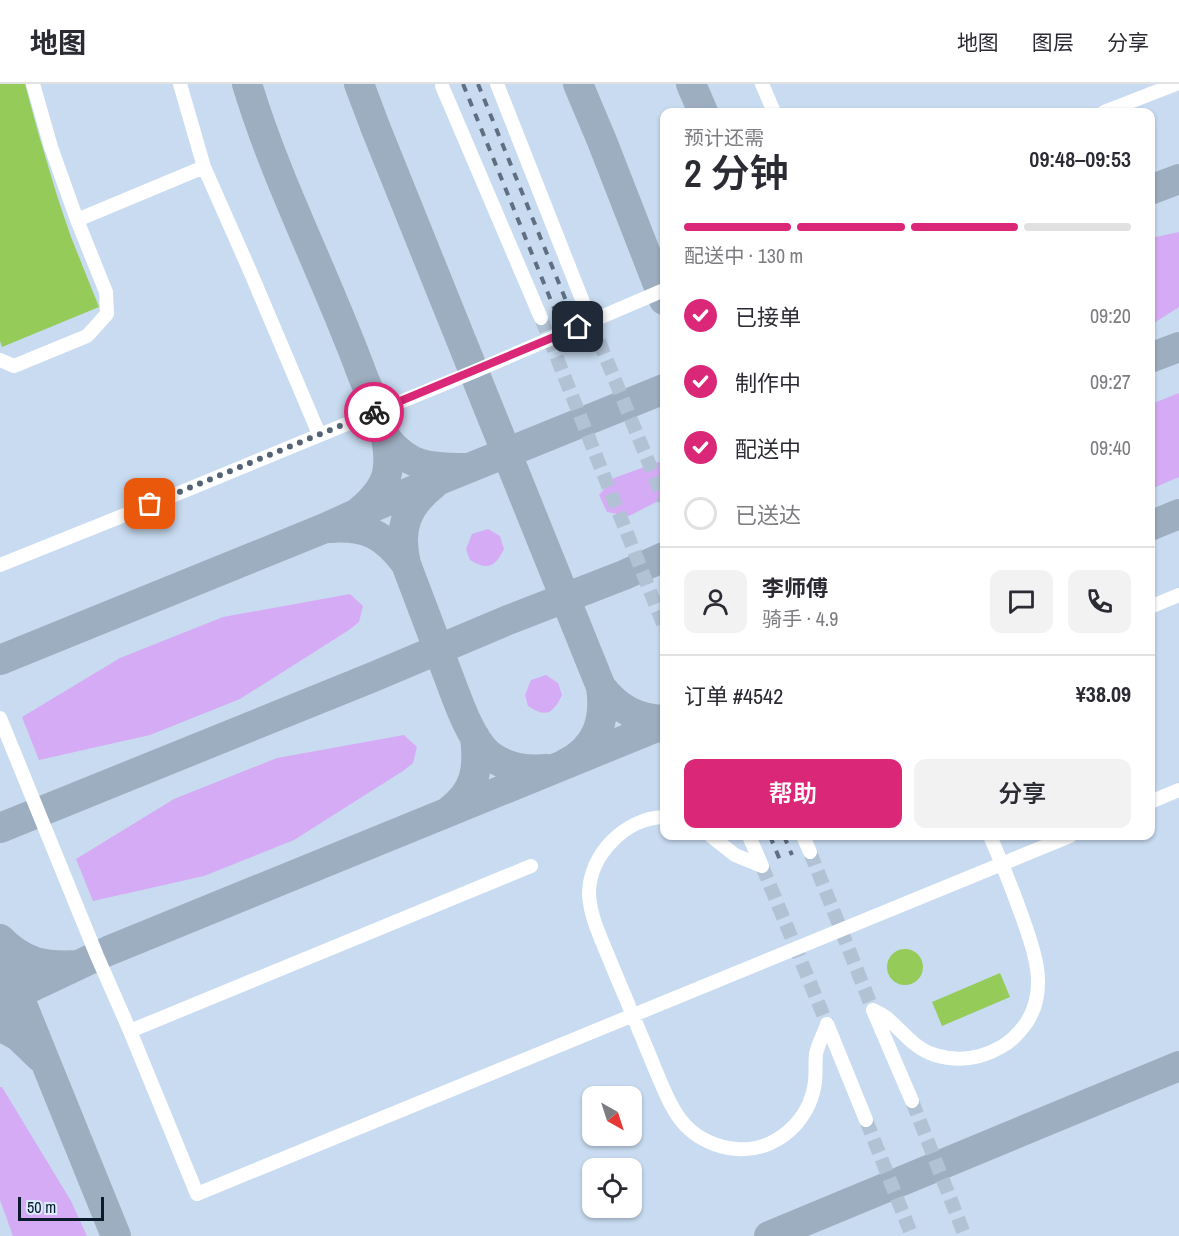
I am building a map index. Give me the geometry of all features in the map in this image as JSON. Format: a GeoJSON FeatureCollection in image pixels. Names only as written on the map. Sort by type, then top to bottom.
{"type":"FeatureCollection","features":[{"type":"Feature","properties":{"kind":"lane"},"geometry":{"type":"LineString","coordinates":[[0,360],[14,366],[87,336],[106,314],[106,292],[76,220],[51,147],[33,84]]}},
{"type":"Feature","properties":{"kind":"lane"},"geometry":{"type":"LineString","coordinates":[[180,84],[204,167],[319,435]]}},
{"type":"Feature","properties":{"kind":"lane"},"geometry":{"type":"LineString","coordinates":[[497,84],[583,302]]}},
{"type":"Feature","properties":{"kind":"lane"},"geometry":{"type":"LineString","coordinates":[[762,84],[772,108]]}},
{"type":"Feature","properties":{"kind":"lane"},"geometry":{"type":"LineString","coordinates":[[1114,108],[1176,84]]}},
{"type":"Feature","properties":{"kind":"lane"},"geometry":{"type":"LineString","coordinates":[[442,86],[541,318]]}},
{"type":"Feature","properties":{"kind":"lane"},"geometry":{"type":"LineString","coordinates":[[76,220],[204,167]]}},
{"type":"Feature","properties":{"kind":"lane"},"geometry":{"type":"LineString","coordinates":[[0,565],[473,372],[660,292]]}},
{"type":"Feature","properties":{"kind":"lane"},"geometry":{"type":"LineString","coordinates":[[1155,605],[1179,596]]}},
{"type":"Feature","properties":{"kind":"lane"},"geometry":{"type":"LineString","coordinates":[[0,718],[197,1194],[1060,840]]}},
{"type":"Feature","properties":{"kind":"lane"},"geometry":{"type":"LineString","coordinates":[[1155,800],[1179,790]]}},
{"type":"Feature","properties":{"kind":"lane"},"geometry":{"type":"LineString","coordinates":[[660,818],[644,820],[629,828],[607,847],[597,862],[592,876],[590,901],[594,923],[633,1016],[662,1084],[684,1124],[697,1136],[714,1145],[731,1149],[749,1150],[766,1146],[783,1135],[797,1123],[810,1104],[815,1082],[816,1054],[828,1024],[866,1120]]}},
{"type":"Feature","properties":{"kind":"lane"},"geometry":{"type":"LineString","coordinates":[[716,840],[735,855],[762,866],[751,840]]}},
{"type":"Feature","properties":{"kind":"lane"},"geometry":{"type":"LineString","coordinates":[[805,840],[810,852],[810,840]]}},
{"type":"Feature","properties":{"kind":"lane"},"geometry":{"type":"LineString","coordinates":[[912,1101],[873,1010],[887,1018],[919,1048],[936,1055],[962,1060],[978,1058],[1009,1042],[1022,1029],[1037,997],[1037,964],[1029,934],[992,840]]}},
{"type":"Feature","properties":{"kind":"lane"},"geometry":{"type":"LineString","coordinates":[[130,1031],[531,866]]}},
{"type":"Feature","properties":{"kind":"shaded area"},"geometry":{"type":"Polygon","coordinates":[[[0,84],[1179,84],[1179,1236],[0,1236],[0,84]]]}},
{"type":"Feature","properties":{"kind":"shaded area"},"geometry":{"type":"Polygon","coordinates":[[[1179,232],[1179,307],[1155,322],[1155,237],[1179,232]]]}},
{"type":"Feature","properties":{"kind":"shaded area"},"geometry":{"type":"Polygon","coordinates":[[[1179,393],[1179,477],[1155,487],[1155,402],[1179,393]]]}},
{"type":"Feature","properties":{"kind":"shaded area"},"geometry":{"type":"Polygon","coordinates":[[[658,462],[660,463],[660,500],[629,516],[607,512],[599,495],[614,478],[658,462]]]}},
{"type":"Feature","properties":{"kind":"shaded area"},"geometry":{"type":"Polygon","coordinates":[[[488,529],[500,536],[504,549],[494,563],[486,566],[470,560],[466,549],[472,534],[488,529]]]}},
{"type":"Feature","properties":{"kind":"shaded area"},"geometry":{"type":"Polygon","coordinates":[[[350,594],[363,606],[359,622],[240,699],[150,735],[39,760],[22,717],[120,658],[223,617],[350,594]]]}},
{"type":"Feature","properties":{"kind":"shaded area"},"geometry":{"type":"Polygon","coordinates":[[[546,675],[558,683],[562,695],[552,710],[544,713],[528,706],[525,695],[531,680],[546,675]]]}},
{"type":"Feature","properties":{"kind":"shaded area"},"geometry":{"type":"Polygon","coordinates":[[[404,735],[417,747],[413,763],[294,840],[204,876],[93,901],[76,859],[174,799],[277,758],[404,735]]]}},
{"type":"Feature","properties":{"kind":"shaded area"},"geometry":{"type":"Polygon","coordinates":[[[0,1087],[71,1201],[87,1236],[13,1236],[0,1200],[0,1087]]]}},
{"type":"Feature","properties":{"kind":"building"},"geometry":{"type":"Polygon","coordinates":[[[0,84],[25,84],[58,199],[99,307],[2,347],[0,341],[0,84]]]}},
{"type":"Feature","properties":{"kind":"building"},"geometry":{"type":"Polygon","coordinates":[[[905,949],[918,954],[923,967],[918,980],[905,985],[892,980],[887,967],[892,954],[905,949]]]}},
{"type":"Feature","properties":{"kind":"building"},"geometry":{"type":"Polygon","coordinates":[[[1000,973],[1010,997],[942,1026],[932,1002],[1000,973]]]}},
{"type":"Feature","properties":{"kind":"taxiway"},"geometry":{"type":"LineString","coordinates":[[247,84],[287,193],[376,407],[387,442],[388,466],[385,479],[375,496],[360,511]]}},
{"type":"Feature","properties":{"kind":"taxiway"},"geometry":{"type":"LineString","coordinates":[[359,84],[601,687],[602,711],[597,732],[585,750],[565,764]]}},
{"type":"Feature","properties":{"kind":"taxiway"},"geometry":{"type":"LineString","coordinates":[[578,84],[660,290]]}},
{"type":"Feature","properties":{"kind":"taxiway"},"geometry":{"type":"LineString","coordinates":[[691,84],[701,108]]}},
{"type":"Feature","properties":{"kind":"taxiway"},"geometry":{"type":"LineString","coordinates":[[1155,188],[1179,179]]}},
{"type":"Feature","properties":{"kind":"taxiway"},"geometry":{"type":"LineString","coordinates":[[1155,356],[1179,347]]}},
{"type":"Feature","properties":{"kind":"taxiway"},"geometry":{"type":"LineString","coordinates":[[0,660],[660,391]]}},
{"type":"Feature","properties":{"kind":"taxiway"},"geometry":{"type":"LineString","coordinates":[[386,438],[403,455],[420,464],[464,468]]}},
{"type":"Feature","properties":{"kind":"taxiway"},"geometry":{"type":"LineString","coordinates":[[433,485],[416,502],[406,520],[404,552],[406,564],[460,705],[469,727],[487,753],[500,762],[515,767],[547,769]]}},
{"type":"Feature","properties":{"kind":"taxiway"},"geometry":{"type":"LineString","coordinates":[[1155,524],[1179,514]]}},
{"type":"Feature","properties":{"kind":"taxiway"},"geometry":{"type":"LineString","coordinates":[[329,528],[354,528],[374,534],[390,546],[406,564]]}},
{"type":"Feature","properties":{"kind":"taxiway"},"geometry":{"type":"LineString","coordinates":[[0,828],[660,559]]}},
{"type":"Feature","properties":{"kind":"taxiway"},"geometry":{"type":"LineString","coordinates":[[601,687],[621,707],[645,718],[660,720]]}},
{"type":"Feature","properties":{"kind":"taxiway"},"geometry":{"type":"LineString","coordinates":[[0,1002],[108,951],[660,726]]}},
{"type":"Feature","properties":{"kind":"taxiway"},"geometry":{"type":"LineString","coordinates":[[449,811],[465,795],[474,778],[475,737]]}},
{"type":"Feature","properties":{"kind":"taxiway"},"geometry":{"type":"LineString","coordinates":[[0,939],[17,953],[35,962],[77,965]]}},
{"type":"Feature","properties":{"kind":"taxiway"},"geometry":{"type":"LineString","coordinates":[[0,950],[116,1236]]}},
{"type":"Feature","properties":{"kind":"taxiway"},"geometry":{"type":"LineString","coordinates":[[0,1026],[18,1036],[41,1058]]}},
{"type":"Feature","properties":{"kind":"taxiway"},"geometry":{"type":"LineString","coordinates":[[769,1236],[1179,1066]]}},
{"type":"Feature","properties":{"kind":"tunnel"},"geometry":{"type":"LineString","coordinates":[[583,302],[660,490]]}},
{"type":"Feature","properties":{"kind":"tunnel"},"geometry":{"type":"LineString","coordinates":[[541,318],[660,616]]}},
{"type":"Feature","properties":{"kind":"tunnel"},"geometry":{"type":"LineString","coordinates":[[810,852],[873,1010]]}},
{"type":"Feature","properties":{"kind":"tunnel"},"geometry":{"type":"LineString","coordinates":[[762,866],[827,1024]]}},
{"type":"Feature","properties":{"kind":"tunnel"},"geometry":{"type":"LineString","coordinates":[[912,1101],[965,1236]]}},
{"type":"Feature","properties":{"kind":"tunnel"},"geometry":{"type":"LineString","coordinates":[[866,1120],[912,1236]]}},
{"type":"Feature","properties":{"kind":"railway"},"geometry":{"type":"LineString","coordinates":[[463,84],[556,313]]}},
{"type":"Feature","properties":{"kind":"railway"},"geometry":{"type":"LineString","coordinates":[[478,84],[569,308]]}},
{"type":"Feature","properties":{"kind":"railway"},"geometry":{"type":"LineString","coordinates":[[772,840],[780,860]]}},
{"type":"Feature","properties":{"kind":"railway"},"geometry":{"type":"LineString","coordinates":[[786,840],[792,855]]}},
{"type":"Feature","properties":{"kind":"way so far"},"geometry":{"type":"LineString","coordinates":[[150,504],[374,412]]}},
{"type":"Feature","properties":{"kind":"route"},"geometry":{"type":"LineString","coordinates":[[374,412],[578,327]]}}]}
